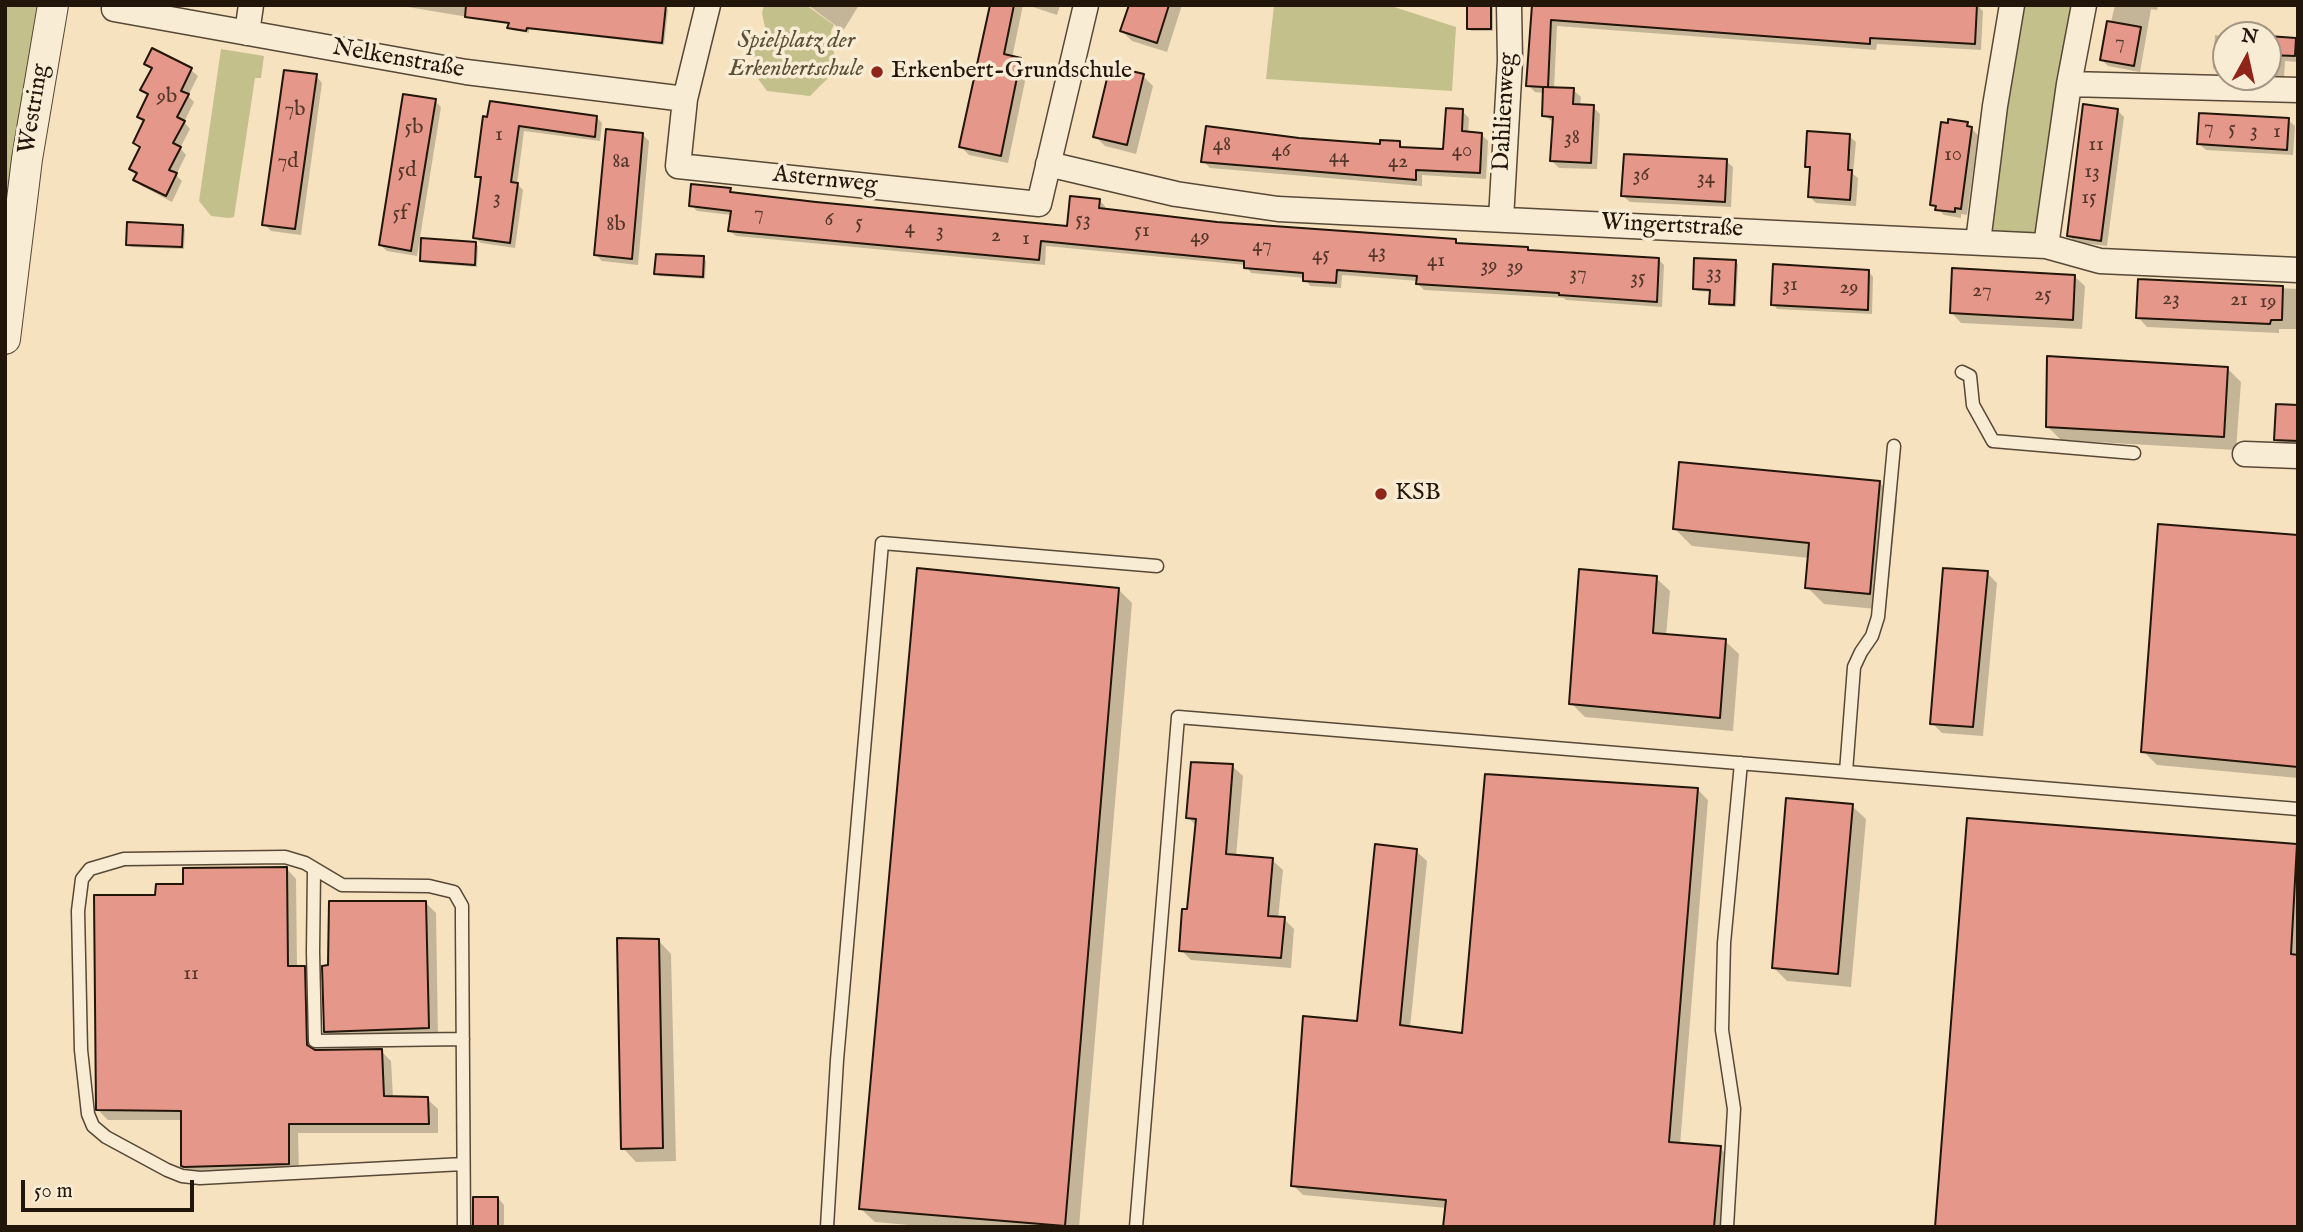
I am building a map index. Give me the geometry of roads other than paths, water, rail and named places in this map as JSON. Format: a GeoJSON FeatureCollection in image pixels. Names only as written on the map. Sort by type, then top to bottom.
{"type":"FeatureCollection","features":[{"type":"Feature","properties":{"kind":"street","name":"Westring"},"geometry":{"type":"LineString","coordinates":[[5,339],[27,159],[52,5]]}},
{"type":"Feature","properties":{"kind":"street"},"geometry":{"type":"LineString","coordinates":[[247,33],[251,5]]}},
{"type":"Feature","properties":{"kind":"street"},"geometry":{"type":"LineString","coordinates":[[685,99],[708,5]]}},
{"type":"Feature","properties":{"kind":"street"},"geometry":{"type":"LineString","coordinates":[[1048,164],[1086,5]]}},
{"type":"Feature","properties":{"kind":"street","name":"Dahlienweg"},"geometry":{"type":"LineString","coordinates":[[1501,219],[1510,61],[1509,5]]}},
{"type":"Feature","properties":{"kind":"street"},"geometry":{"type":"LineString","coordinates":[[1978,242],[1995,106],[2012,5]]}},
{"type":"Feature","properties":{"kind":"street"},"geometry":{"type":"LineString","coordinates":[[2046,246],[2069,84],[2084,5]]}},
{"type":"Feature","properties":{"kind":"street","name":"Nelkenstraße"},"geometry":{"type":"LineString","coordinates":[[114,9],[467,72],[685,99]]}},
{"type":"Feature","properties":{"kind":"street"},"geometry":{"type":"LineString","coordinates":[[2069,84],[2298,90]]}},
{"type":"Feature","properties":{"kind":"street","name":"Asternweg"},"geometry":{"type":"LineString","coordinates":[[685,99],[678,166],[1039,204],[1048,164]]}},
{"type":"Feature","properties":{"kind":"street","name":"Wingertstraße"},"geometry":{"type":"LineString","coordinates":[[1048,164],[1175,194],[1310,211],[2046,246],[2100,261],[2298,270]]}},
{"type":"Feature","properties":{"kind":"street"},"geometry":{"type":"LineString","coordinates":[[2245,454],[2298,456]]}},
{"type":"Feature","properties":{"kind":"lane"},"geometry":{"type":"LineString","coordinates":[[1962,372],[1970,376],[1973,405],[1993,441],[2134,453]]}},
{"type":"Feature","properties":{"kind":"lane"},"geometry":{"type":"LineString","coordinates":[[1846,772],[1854,667],[1872,636],[1878,617],[1894,446]]}},
{"type":"Feature","properties":{"kind":"lane"},"geometry":{"type":"LineString","coordinates":[[827,1227],[838,1046],[882,542],[1157,566]]}},
{"type":"Feature","properties":{"kind":"lane"},"geometry":{"type":"LineString","coordinates":[[1136,1227],[1178,717],[2298,809]]}},
{"type":"Feature","properties":{"kind":"lane"},"geometry":{"type":"LineString","coordinates":[[1727,1227],[1734,1109],[1723,1030],[1724,943],[1741,763]]}},
{"type":"Feature","properties":{"kind":"lane"},"geometry":{"type":"LineString","coordinates":[[463,1164],[200,1178],[167,1170],[106,1137],[93,1126],[87,1107],[81,1050],[78,911],[82,879],[90,869],[124,859],[285,858],[305,863],[342,884],[429,886],[454,892],[462,906],[464,1227]]}},
{"type":"Feature","properties":{"kind":"lane"},"geometry":{"type":"LineString","coordinates":[[314,870],[315,1041],[463,1039]]}},
{"type":"Feature","properties":{"kind":"place","name":"Erkenbert-Grundschule"},"geometry":{"type":"Point","coordinates":[877,72]}},
{"type":"Feature","properties":{"kind":"place","name":"KSB"},"geometry":{"type":"Point","coordinates":[1381,494]}},
{"type":"Feature","properties":{"kind":"park label","name":"Spielplatz der Erkenbertschule"},"geometry":{"type":"Point","coordinates":[796,56]}}]}
